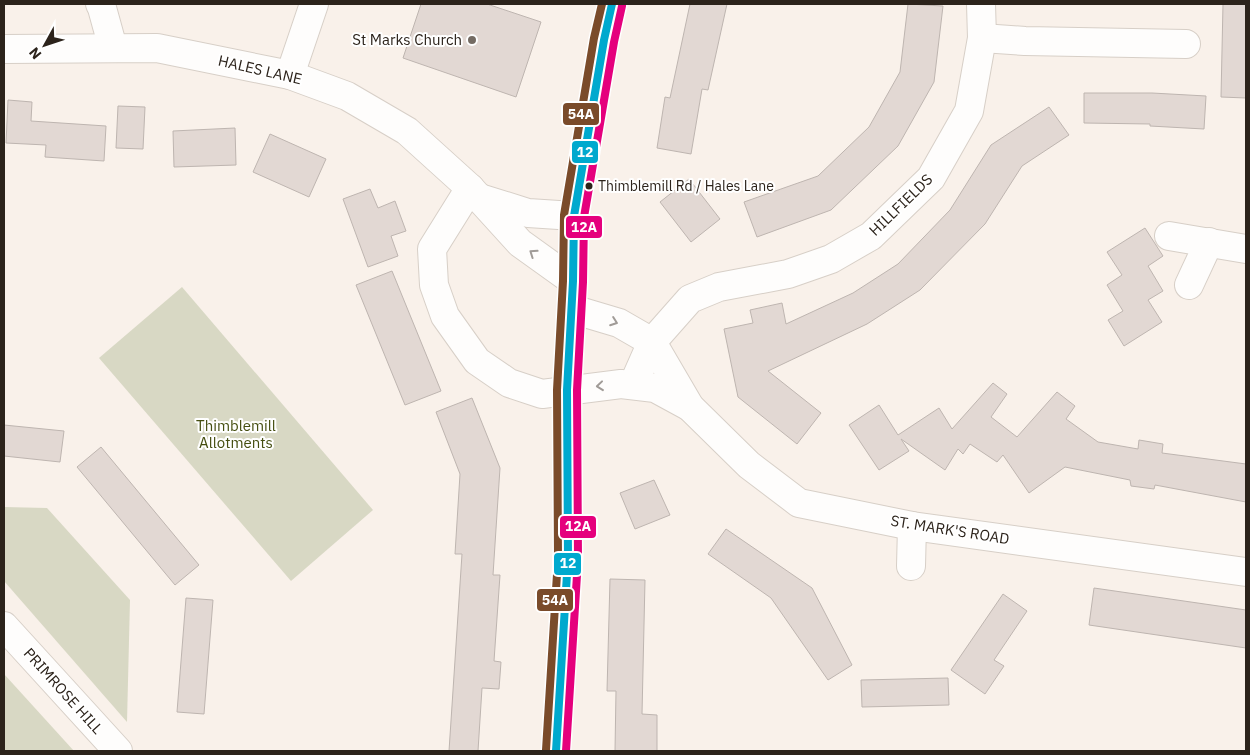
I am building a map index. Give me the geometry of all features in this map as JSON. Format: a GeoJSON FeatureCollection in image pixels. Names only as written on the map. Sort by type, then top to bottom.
{"type":"FeatureCollection","features":[{"type":"Feature","properties":{"kind":"street"},"geometry":{"type":"LineString","coordinates":[[100,4],[113,48]]}},
{"type":"Feature","properties":{"kind":"street"},"geometry":{"type":"LineString","coordinates":[[290,74],[314,4]]}},
{"type":"Feature","properties":{"kind":"street"},"geometry":{"type":"LineString","coordinates":[[556,751],[568,558],[567,390],[572,308],[574,216],[604,40],[612,4]]}},
{"type":"Feature","properties":{"kind":"street","name":"HILLFIELDS"},"geometry":{"type":"LineString","coordinates":[[633,385],[652,342],[690,299],[719,286],[788,274],[830,259],[872,236],[931,178],[969,111],[982,38],[981,4]]}},
{"type":"Feature","properties":{"kind":"street"},"geometry":{"type":"LineString","coordinates":[[982,38],[1025,41],[1186,44]]}},
{"type":"Feature","properties":{"kind":"street","name":"HALES LANE"},"geometry":{"type":"LineString","coordinates":[[4,50],[157,48],[290,74],[347,96],[406,131],[474,193],[520,243],[573,281]]}},
{"type":"Feature","properties":{"kind":"street","name":"HALES LANE"},"geometry":{"type":"LineString","coordinates":[[474,193],[528,213],[574,216]]}},
{"type":"Feature","properties":{"kind":"street","name":"ST. MARK'S ROAD"},"geometry":{"type":"LineString","coordinates":[[474,193],[432,249],[434,285],[445,316],[477,361],[509,383],[542,394],[622,384],[655,388],[690,407]]}},
{"type":"Feature","properties":{"kind":"street"},"geometry":{"type":"LineString","coordinates":[[1169,236],[1246,249]]}},
{"type":"Feature","properties":{"kind":"street"},"geometry":{"type":"LineString","coordinates":[[1189,284],[1209,242]]}},
{"type":"Feature","properties":{"kind":"street","name":"ST. MARK'S ROAD"},"geometry":{"type":"LineString","coordinates":[[572,308],[619,323],[652,342],[690,407],[749,465],[799,503],[912,526],[1246,572]]}},
{"type":"Feature","properties":{"kind":"street"},"geometry":{"type":"LineString","coordinates":[[911,566],[912,526]]}},
{"type":"Feature","properties":{"kind":"street","name":"PRIMROSE HILL"},"geometry":{"type":"LineString","coordinates":[[5,630],[118,751]]}},
{"type":"Feature","properties":{"kind":"green space","name":"Thimblemill Allotments"},"geometry":{"type":"Polygon","coordinates":[[[182,287],[373,510],[291,581],[99,358],[182,287]]]}},
{"type":"Feature","properties":{"kind":"green space"},"geometry":{"type":"Polygon","coordinates":[[[4,507],[47,508],[130,600],[127,722],[4,581],[4,507]]]}},
{"type":"Feature","properties":{"kind":"green space"},"geometry":{"type":"Polygon","coordinates":[[[4,674],[74,751],[4,751],[4,674]]]}},
{"type":"Feature","properties":{"kind":"building","name":"St Marks Church"},"geometry":{"type":"Polygon","coordinates":[[[421,4],[487,4],[541,22],[516,97],[403,58],[421,4]]]}},
{"type":"Feature","properties":{"kind":"building"},"geometry":{"type":"Polygon","coordinates":[[[690,4],[727,4],[708,90],[702,89],[691,154],[657,148],[665,97],[670,98],[690,4]]]}},
{"type":"Feature","properties":{"kind":"building"},"geometry":{"type":"Polygon","coordinates":[[[908,4],[943,6],[934,82],[898,146],[831,210],[757,237],[744,202],[818,176],[869,127],[900,72],[908,4]]]}},
{"type":"Feature","properties":{"kind":"building"},"geometry":{"type":"Polygon","coordinates":[[[1223,4],[1246,4],[1246,98],[1221,97],[1223,4]]]}},
{"type":"Feature","properties":{"kind":"building"},"geometry":{"type":"Polygon","coordinates":[[[1084,93],[1152,93],[1206,96],[1204,129],[1150,126],[1150,124],[1084,123],[1084,93]]]}},
{"type":"Feature","properties":{"kind":"building"},"geometry":{"type":"Polygon","coordinates":[[[8,100],[32,102],[31,121],[106,126],[104,161],[45,157],[46,145],[6,143],[8,100]]]}},
{"type":"Feature","properties":{"kind":"building"},"geometry":{"type":"Polygon","coordinates":[[[118,106],[145,107],[143,149],[116,148],[118,106]]]}},
{"type":"Feature","properties":{"kind":"building"},"geometry":{"type":"Polygon","coordinates":[[[1049,107],[1069,135],[1022,166],[985,224],[920,290],[867,324],[768,371],[821,413],[797,444],[738,397],[724,329],[753,323],[750,310],[782,303],[786,324],[853,293],[898,264],[950,210],[991,145],[1049,107]]]}},
{"type":"Feature","properties":{"kind":"building"},"geometry":{"type":"Polygon","coordinates":[[[235,128],[236,165],[174,167],[173,131],[235,128]]]}},
{"type":"Feature","properties":{"kind":"building"},"geometry":{"type":"Polygon","coordinates":[[[270,134],[326,159],[309,197],[253,172],[270,134]]]}},
{"type":"Feature","properties":{"kind":"building"},"geometry":{"type":"Polygon","coordinates":[[[689,179],[720,219],[691,242],[660,202],[689,179]]]}},
{"type":"Feature","properties":{"kind":"building"},"geometry":{"type":"Polygon","coordinates":[[[370,189],[378,208],[395,201],[406,231],[391,236],[398,256],[368,267],[343,199],[370,189]]]}},
{"type":"Feature","properties":{"kind":"building"},"geometry":{"type":"Polygon","coordinates":[[[1145,228],[1163,256],[1148,266],[1163,291],[1148,300],[1162,322],[1124,346],[1108,320],[1123,311],[1107,285],[1122,275],[1107,252],[1145,228]]]}},
{"type":"Feature","properties":{"kind":"building"},"geometry":{"type":"Polygon","coordinates":[[[392,271],[441,391],[405,405],[356,285],[392,271]]]}},
{"type":"Feature","properties":{"kind":"building"},"geometry":{"type":"Polygon","coordinates":[[[993,383],[1007,394],[991,417],[1017,437],[1057,392],[1075,406],[1066,419],[1098,442],[1138,449],[1139,440],[1163,444],[1162,453],[1246,464],[1246,502],[1155,485],[1154,489],[1131,486],[1130,480],[1065,467],[1029,493],[1003,455],[997,462],[970,444],[963,454],[958,449],[945,470],[901,439],[909,451],[879,470],[849,425],[879,405],[898,435],[939,408],[952,429],[993,383]]]}},
{"type":"Feature","properties":{"kind":"building"},"geometry":{"type":"Polygon","coordinates":[[[472,398],[500,468],[493,575],[500,575],[494,661],[501,662],[499,689],[482,688],[478,751],[449,751],[462,554],[455,554],[460,474],[436,412],[472,398]]]}},
{"type":"Feature","properties":{"kind":"building"},"geometry":{"type":"Polygon","coordinates":[[[4,425],[64,431],[60,462],[4,456],[4,425]]]}},
{"type":"Feature","properties":{"kind":"building"},"geometry":{"type":"Polygon","coordinates":[[[101,447],[199,565],[175,585],[77,467],[101,447]]]}},
{"type":"Feature","properties":{"kind":"building"},"geometry":{"type":"Polygon","coordinates":[[[654,480],[670,515],[635,529],[620,493],[654,480]]]}},
{"type":"Feature","properties":{"kind":"building"},"geometry":{"type":"Polygon","coordinates":[[[726,529],[812,588],[852,665],[828,680],[771,598],[708,554],[726,529]]]}},
{"type":"Feature","properties":{"kind":"building"},"geometry":{"type":"Polygon","coordinates":[[[610,579],[645,580],[642,714],[657,715],[657,751],[615,751],[616,691],[607,691],[610,579]]]}},
{"type":"Feature","properties":{"kind":"building"},"geometry":{"type":"Polygon","coordinates":[[[1094,588],[1246,610],[1246,648],[1089,625],[1094,588]]]}},
{"type":"Feature","properties":{"kind":"building"},"geometry":{"type":"Polygon","coordinates":[[[1003,594],[1027,611],[994,660],[1004,666],[985,694],[951,670],[1003,594]]]}},
{"type":"Feature","properties":{"kind":"building"},"geometry":{"type":"Polygon","coordinates":[[[186,598],[213,600],[204,714],[177,712],[186,598]]]}},
{"type":"Feature","properties":{"kind":"building"},"geometry":{"type":"Polygon","coordinates":[[[948,678],[949,705],[862,707],[861,680],[948,678]]]}},
{"type":"Feature","properties":{"kind":"transit line","name":"54A"},"geometry":{"type":"LineString","coordinates":[[546,750],[558,558],[557,390],[563,281],[564,215],[594,38],[602,4]]}},
{"type":"Feature","properties":{"kind":"transit line","name":"12"},"geometry":{"type":"LineString","coordinates":[[556,751],[568,558],[567,390],[573,281],[574,216],[604,40],[612,4]]}},
{"type":"Feature","properties":{"kind":"transit line","name":"12A"},"geometry":{"type":"LineString","coordinates":[[566,751],[578,559],[577,390],[583,282],[584,217],[622,6]]}},
{"type":"Feature","properties":{"kind":"place","name":"St Marks Church"},"geometry":{"type":"Point","coordinates":[472,40]}},
{"type":"Feature","properties":{"kind":"place","name":"Thimblemill Rd / Hales Lane"},"geometry":{"type":"Point","coordinates":[589,186]}}]}
